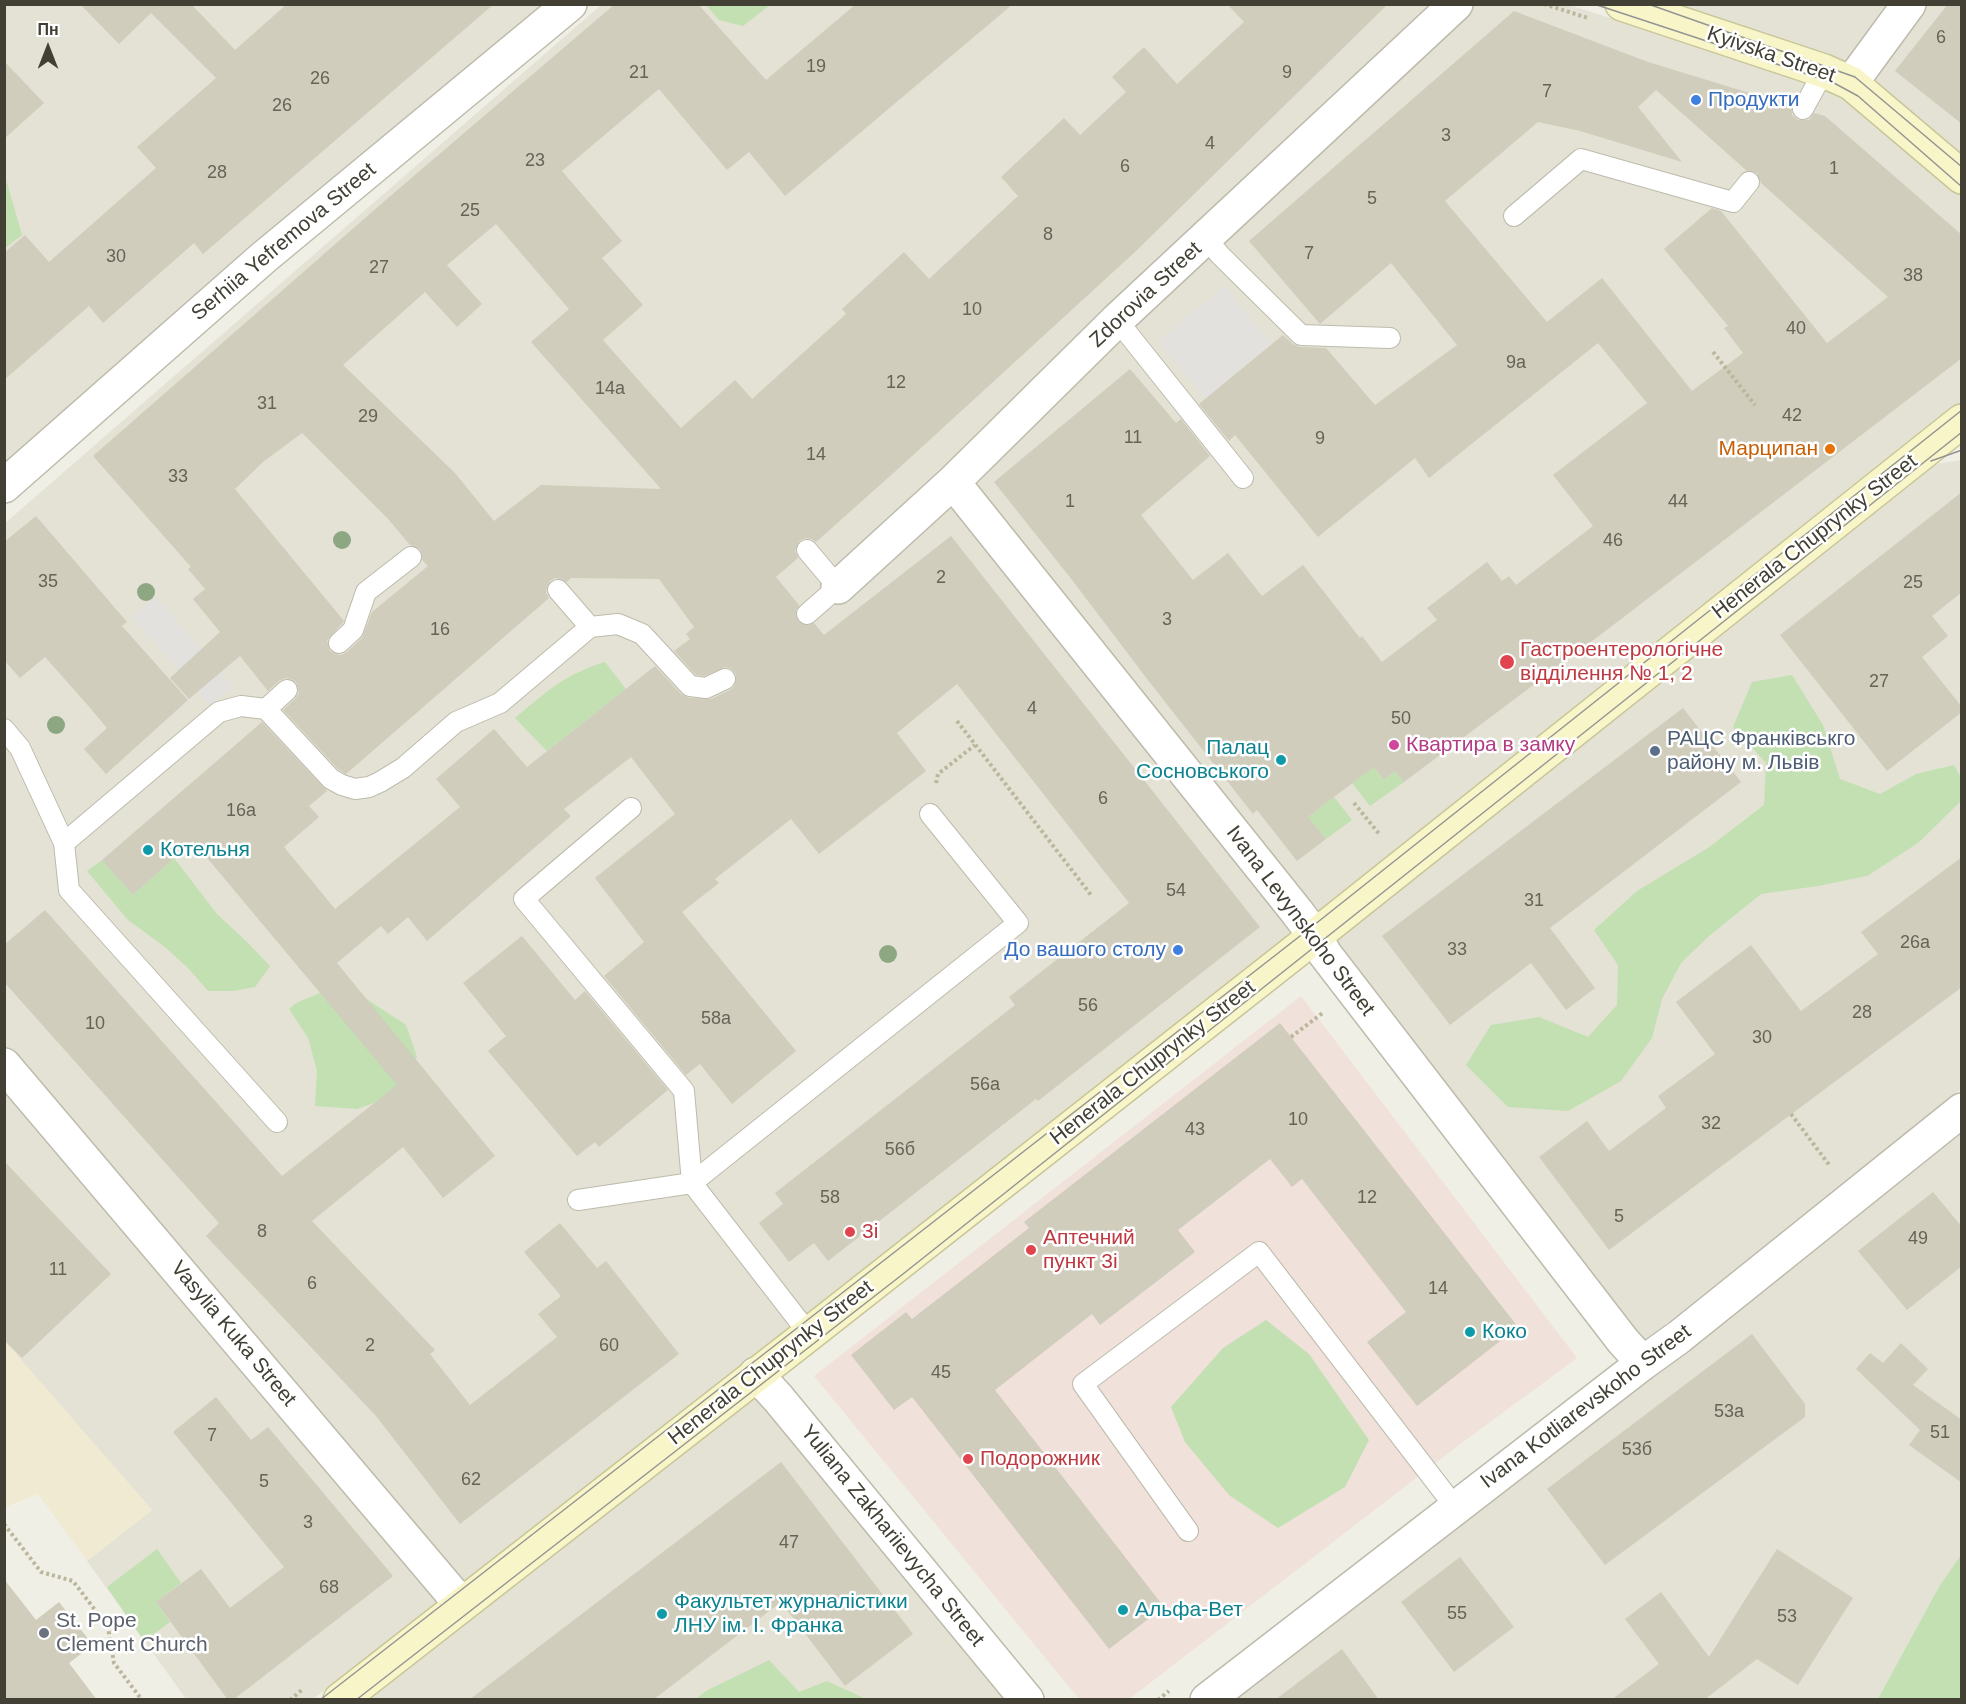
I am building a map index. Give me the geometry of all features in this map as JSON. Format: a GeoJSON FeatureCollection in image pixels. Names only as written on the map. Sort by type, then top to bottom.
{"type":"FeatureCollection","features":[{"type":"Feature","properties":{"kind":"street","name":"Serhiia Yefremova Street"},"geometry":{"type":"LineString","coordinates":[[4,486],[263,258],[570,4]]}},
{"type":"Feature","properties":{"kind":"street","name":"Zdorovia Street"},"geometry":{"type":"LineString","coordinates":[[838,587],[953,482],[1117,320],[1456,4]]}},
{"type":"Feature","properties":{"kind":"street","name":"Kyivska Street"},"geometry":{"type":"LineString","coordinates":[[1622,4],[1837,77],[1962,177]]}},
{"type":"Feature","properties":{"kind":"street"},"geometry":{"type":"LineString","coordinates":[[1837,77],[1909,4]]}},
{"type":"Feature","properties":{"kind":"street","name":"Henerala Chuprynky Street"},"geometry":{"type":"LineString","coordinates":[[340,1700],[1315,936],[1962,421]]}},
{"type":"Feature","properties":{"kind":"street"},"geometry":{"type":"LineString","coordinates":[[1929,447],[1962,441]]}},
{"type":"Feature","properties":{"kind":"street","name":"Ivana Levynskoho Street"},"geometry":{"type":"LineString","coordinates":[[953,482],[1315,936],[1325,954],[1623,1341],[1643,1363]]}},
{"type":"Feature","properties":{"kind":"street","name":"Vasylia Kuka Street"},"geometry":{"type":"LineString","coordinates":[[4,1065],[461,1604]]}},
{"type":"Feature","properties":{"kind":"street","name":"Ivana Kotliarevskoho Street"},"geometry":{"type":"LineString","coordinates":[[1206,1700],[1679,1337],[1962,1110]]}},
{"type":"Feature","properties":{"kind":"street","name":"Yuliana Zakhariievycha Street"},"geometry":{"type":"LineString","coordinates":[[756,1374],[1027,1700]]}},
{"type":"Feature","properties":{"kind":"lane"},"geometry":{"type":"LineString","coordinates":[[1803,109],[1837,77]]}},
{"type":"Feature","properties":{"kind":"lane"},"geometry":{"type":"LineString","coordinates":[[1514,216],[1581,159],[1733,202],[1749,182]]}},
{"type":"Feature","properties":{"kind":"lane"},"geometry":{"type":"LineString","coordinates":[[1206,238],[1220,255],[1301,335],[1390,338]]}},
{"type":"Feature","properties":{"kind":"lane"},"geometry":{"type":"LineString","coordinates":[[1117,320],[1243,478]]}},
{"type":"Feature","properties":{"kind":"lane"},"geometry":{"type":"LineString","coordinates":[[807,550],[838,587],[807,614]]}},
{"type":"Feature","properties":{"kind":"lane"},"geometry":{"type":"LineString","coordinates":[[339,643],[353,630],[366,592],[411,557]]}},
{"type":"Feature","properties":{"kind":"lane"},"geometry":{"type":"LineString","coordinates":[[558,590],[590,627]]}},
{"type":"Feature","properties":{"kind":"lane"},"geometry":{"type":"LineString","coordinates":[[64,843],[219,712],[241,706],[266,709],[331,779],[355,789],[369,787],[403,768],[456,722],[500,703],[590,627],[618,624],[642,633],[690,686],[706,688],[725,679]]}},
{"type":"Feature","properties":{"kind":"lane"},"geometry":{"type":"LineString","coordinates":[[266,709],[287,690]]}},
{"type":"Feature","properties":{"kind":"lane"},"geometry":{"type":"LineString","coordinates":[[4,729],[20,748],[64,843],[69,890],[277,1122]]}},
{"type":"Feature","properties":{"kind":"lane"},"geometry":{"type":"LineString","coordinates":[[631,808],[524,899],[684,1092],[692,1183],[809,1334]]}},
{"type":"Feature","properties":{"kind":"lane"},"geometry":{"type":"LineString","coordinates":[[578,1200],[692,1183],[1018,922],[930,814]]}},
{"type":"Feature","properties":{"kind":"lane"},"geometry":{"type":"LineString","coordinates":[[1188,1531],[1083,1384],[1259,1252],[1455,1507]]}},
{"type":"Feature","properties":{"kind":"path"},"geometry":{"type":"LineString","coordinates":[[1713,352],[1755,405]]}},
{"type":"Feature","properties":{"kind":"path"},"geometry":{"type":"LineString","coordinates":[[957,721],[1091,895]]}},
{"type":"Feature","properties":{"kind":"path"},"geometry":{"type":"LineString","coordinates":[[938,774],[975,745]]}},
{"type":"Feature","properties":{"kind":"path"},"geometry":{"type":"LineString","coordinates":[[1354,803],[1382,836]]}},
{"type":"Feature","properties":{"kind":"path"},"geometry":{"type":"LineString","coordinates":[[1291,1037],[1329,1008]]}},
{"type":"Feature","properties":{"kind":"path"},"geometry":{"type":"LineString","coordinates":[[1791,1114],[1832,1169]]}},
{"type":"Feature","properties":{"kind":"path"},"geometry":{"type":"LineString","coordinates":[[4,1524],[41,1572],[73,1581],[108,1627],[114,1663],[142,1700]]}},
{"type":"Feature","properties":{"kind":"shaded area"},"geometry":{"type":"Polygon","coordinates":[[[5,5],[552,5],[5,470],[5,5]]]}},
{"type":"Feature","properties":{"kind":"shaded area"},"geometry":{"type":"Polygon","coordinates":[[[601,5],[1569,5],[1846,93],[1961,195],[1961,403],[1293,936],[313,1699],[186,1699],[87,1561],[152,1510],[5,1343],[4,524],[601,5]]]}},
{"type":"Feature","properties":{"kind":"shaded area"},"geometry":{"type":"Polygon","coordinates":[[[1666,5],[1892,5],[1845,67],[1666,5]]]}},
{"type":"Feature","properties":{"kind":"shaded area"},"geometry":{"type":"Polygon","coordinates":[[[1921,5],[1961,5],[1961,158],[1866,78],[1921,5]]]}},
{"type":"Feature","properties":{"kind":"shaded area"},"geometry":{"type":"Polygon","coordinates":[[[1225,286],[1272,344],[1205,399],[1158,341],[1225,286]]]}},
{"type":"Feature","properties":{"kind":"shaded area"},"geometry":{"type":"Polygon","coordinates":[[[1961,460],[1961,1089],[1643,1342],[1334,936],[1930,465],[1961,460]]]}},
{"type":"Feature","properties":{"kind":"shaded area"},"geometry":{"type":"Polygon","coordinates":[[[156,596],[233,686],[209,705],[132,617],[156,596]]]}},
{"type":"Feature","properties":{"kind":"shaded area"},"geometry":{"type":"Polygon","coordinates":[[[1301,996],[1577,1358],[1455,1448],[1128,1700],[1079,1699],[814,1376],[1301,996]]]}},
{"type":"Feature","properties":{"kind":"shaded area"},"geometry":{"type":"Polygon","coordinates":[[[1961,1122],[1961,1699],[1210,1699],[1961,1122]]]}},
{"type":"Feature","properties":{"kind":"shaded area"},"geometry":{"type":"Polygon","coordinates":[[[4,1340],[152,1510],[87,1561],[38,1494],[5,1507],[4,1340]]]}},
{"type":"Feature","properties":{"kind":"shaded area"},"geometry":{"type":"Polygon","coordinates":[[[759,1395],[1013,1700],[369,1700],[759,1395]]]}},
{"type":"Feature","properties":{"kind":"green space"},"geometry":{"type":"Polygon","coordinates":[[[706,5],[770,5],[743,26],[719,20],[706,5]]]}},
{"type":"Feature","properties":{"kind":"green space"},"geometry":{"type":"Polygon","coordinates":[[[4,176],[22,235],[5,248],[4,176]]]}},
{"type":"Feature","properties":{"kind":"green space"},"geometry":{"type":"Polygon","coordinates":[[[605,662],[626,689],[547,751],[515,718],[567,678],[605,662]]]}},
{"type":"Feature","properties":{"kind":"green space"},"geometry":{"type":"Polygon","coordinates":[[[1792,675],[1823,725],[1840,779],[1880,794],[1916,774],[1954,765],[1961,778],[1961,801],[1918,843],[1867,876],[1761,894],[1709,936],[1681,963],[1662,999],[1652,1038],[1621,1081],[1568,1111],[1508,1107],[1466,1065],[1491,1025],[1539,1017],[1588,1037],[1617,1005],[1618,965],[1594,930],[1637,891],[1708,848],[1764,805],[1766,763],[1733,727],[1752,682],[1792,675]]]}},
{"type":"Feature","properties":{"kind":"green space"},"geometry":{"type":"Polygon","coordinates":[[[1374,767],[1384,780],[1395,771],[1404,782],[1370,806],[1352,783],[1374,767]]]}},
{"type":"Feature","properties":{"kind":"green space"},"geometry":{"type":"Polygon","coordinates":[[[1334,797],[1352,820],[1326,839],[1308,817],[1334,797]]]}},
{"type":"Feature","properties":{"kind":"green space"},"geometry":{"type":"Polygon","coordinates":[[[174,858],[217,914],[270,966],[255,987],[233,991],[208,991],[165,947],[128,920],[87,871],[102,860],[133,895],[174,858]]]}},
{"type":"Feature","properties":{"kind":"green space"},"geometry":{"type":"Polygon","coordinates":[[[332,988],[365,998],[406,1025],[417,1057],[394,1096],[357,1109],[315,1106],[317,1071],[308,1038],[289,1009],[296,1003],[332,988]]]}},
{"type":"Feature","properties":{"kind":"green space"},"geometry":{"type":"Polygon","coordinates":[[[1266,1320],[1309,1354],[1369,1440],[1345,1487],[1278,1528],[1229,1495],[1185,1442],[1171,1407],[1223,1348],[1266,1320]]]}},
{"type":"Feature","properties":{"kind":"green space"},"geometry":{"type":"Polygon","coordinates":[[[157,1549],[181,1583],[156,1602],[170,1622],[144,1641],[107,1587],[157,1549]]]}},
{"type":"Feature","properties":{"kind":"green space"},"geometry":{"type":"Polygon","coordinates":[[[1961,1555],[1961,1699],[1878,1699],[1939,1587],[1961,1555]]]}},
{"type":"Feature","properties":{"kind":"green space"},"geometry":{"type":"Polygon","coordinates":[[[769,1660],[799,1692],[827,1681],[866,1699],[696,1699],[706,1691],[769,1660]]]}},
{"type":"Feature","properties":{"kind":"building"},"geometry":{"type":"Polygon","coordinates":[[[80,4],[191,4],[235,50],[287,4],[494,4],[203,254],[194,243],[103,323],[89,306],[4,380],[4,253],[25,235],[49,262],[156,168],[137,147],[216,78],[151,13],[119,44],[80,4]]]}},
{"type":"Feature","properties":{"kind":"building"},"geometry":{"type":"Polygon","coordinates":[[[615,4],[698,4],[766,80],[856,4],[1013,4],[785,196],[749,152],[727,170],[659,89],[562,171],[622,241],[602,258],[643,305],[603,340],[681,428],[735,380],[752,399],[846,314],[842,309],[904,252],[929,279],[1018,196],[1001,177],[1064,118],[1080,135],[1126,92],[1112,77],[1144,47],[1177,84],[1244,22],[1227,4],[1388,4],[1135,252],[899,468],[816,542],[806,538],[799,541],[795,551],[798,558],[776,577],[799,605],[796,611],[798,621],[804,625],[814,623],[824,635],[951,536],[1260,927],[1038,1101],[1036,1099],[828,1261],[814,1243],[789,1262],[759,1223],[783,1204],[775,1193],[1015,1005],[1009,997],[1129,903],[957,684],[897,733],[926,771],[819,854],[791,819],[715,879],[719,883],[682,912],[796,1051],[732,1104],[700,1064],[686,1075],[604,976],[644,942],[595,878],[675,814],[631,757],[564,809],[571,816],[427,941],[408,917],[388,934],[381,926],[337,963],[495,1156],[443,1198],[403,1147],[312,1221],[435,1350],[430,1354],[470,1405],[557,1337],[538,1314],[561,1296],[524,1252],[560,1223],[597,1268],[606,1261],[679,1354],[460,1524],[376,1416],[206,1236],[219,1223],[4,982],[4,945],[45,910],[282,1176],[397,1085],[193,841],[133,895],[102,860],[262,722],[327,791],[309,806],[319,817],[284,847],[335,909],[460,807],[436,779],[494,729],[527,767],[655,666],[681,694],[689,698],[711,699],[735,685],[736,674],[731,669],[725,667],[704,676],[696,675],[674,651],[690,639],[686,634],[694,627],[659,579],[571,578],[567,582],[555,578],[550,581],[546,593],[549,598],[346,774],[338,769],[283,710],[299,693],[296,682],[291,679],[285,678],[279,681],[268,691],[240,656],[189,699],[170,678],[220,632],[193,599],[205,589],[188,569],[191,567],[93,456],[388,198],[615,4]],[[496,224],[447,265],[482,304],[457,327],[425,292],[343,365],[455,473],[494,521],[541,485],[661,489],[531,342],[569,309],[496,224]],[[302,433],[263,462],[235,489],[344,621],[327,640],[330,651],[341,655],[362,638],[372,612],[428,566],[422,560],[420,549],[410,545],[389,520],[302,433]]]}},
{"type":"Feature","properties":{"kind":"building"},"geometry":{"type":"Polygon","coordinates":[[[1948,4],[1962,4],[1962,124],[1895,71],[1948,4]]]}},
{"type":"Feature","properties":{"kind":"building"},"geometry":{"type":"Polygon","coordinates":[[[1514,11],[1648,62],[1792,106],[1792,115],[1798,120],[1809,120],[1814,113],[1825,116],[1962,235],[1962,358],[1404,782],[1395,771],[1384,780],[1374,767],[1334,797],[1308,817],[1326,839],[1297,861],[1257,810],[1253,814],[994,482],[1130,369],[1176,423],[1181,419],[1210,456],[1141,515],[1193,580],[1228,553],[1262,596],[1303,565],[1360,638],[1362,636],[1382,662],[1437,620],[1427,608],[1487,562],[1502,581],[1509,576],[1516,585],[1593,526],[1553,475],[1647,403],[1598,343],[1429,478],[1415,458],[1318,537],[1235,435],[1229,441],[1199,404],[1283,335],[1300,347],[1326,348],[1375,405],[1457,345],[1391,263],[1320,324],[1249,241],[1514,11]],[[1656,90],[1638,107],[1682,162],[1580,131],[1538,122],[1445,201],[1547,322],[1602,278],[1692,391],[1743,353],[1724,328],[1728,326],[1664,249],[1712,208],[1721,211],[1827,343],[1888,297],[1761,183],[1757,173],[1747,171],[1656,90]]]}},
{"type":"Feature","properties":{"kind":"building"},"geometry":{"type":"Polygon","coordinates":[[[4,61],[44,103],[4,139],[4,61]]]}},
{"type":"Feature","properties":{"kind":"building"},"geometry":{"type":"Polygon","coordinates":[[[1962,492],[1962,592],[1932,616],[1948,636],[1922,657],[1962,707],[1962,712],[1887,771],[1780,635],[1962,492]]]}},
{"type":"Feature","properties":{"kind":"building"},"geometry":{"type":"Polygon","coordinates":[[[36,516],[127,622],[122,626],[188,700],[106,774],[84,749],[107,728],[45,657],[20,678],[4,660],[4,542],[36,516]]]}},
{"type":"Feature","properties":{"kind":"building"},"geometry":{"type":"Polygon","coordinates":[[[1683,708],[1741,782],[1550,928],[1595,988],[1566,1010],[1531,963],[1450,1025],[1382,936],[1683,708]]]}},
{"type":"Feature","properties":{"kind":"building"},"geometry":{"type":"Polygon","coordinates":[[[1962,857],[1962,987],[1609,1250],[1539,1157],[1587,1121],[1609,1151],[1666,1108],[1658,1096],[1715,1054],[1676,1002],[1751,945],[1801,1011],[1878,954],[1861,932],[1962,857]]]}},
{"type":"Feature","properties":{"kind":"building"},"geometry":{"type":"Polygon","coordinates":[[[522,936],[575,1000],[585,991],[668,1090],[599,1147],[595,1142],[577,1156],[488,1051],[506,1036],[463,983],[522,936]]]}},
{"type":"Feature","properties":{"kind":"building"},"geometry":{"type":"Polygon","coordinates":[[[1280,1023],[1518,1327],[1417,1406],[1367,1342],[1406,1312],[1302,1179],[1292,1187],[1270,1159],[1178,1230],[1195,1252],[1100,1325],[1092,1314],[995,1390],[1164,1607],[1109,1649],[912,1397],[894,1410],[851,1355],[906,1312],[912,1319],[1029,1228],[1024,1222],[1280,1023]]]}},
{"type":"Feature","properties":{"kind":"building"},"geometry":{"type":"Polygon","coordinates":[[[4,1161],[111,1274],[22,1358],[4,1340],[4,1161]]]}},
{"type":"Feature","properties":{"kind":"building"},"geometry":{"type":"Polygon","coordinates":[[[1933,1192],[1962,1227],[1962,1266],[1907,1310],[1858,1251],[1933,1192]]]}},
{"type":"Feature","properties":{"kind":"building"},"geometry":{"type":"Polygon","coordinates":[[[1752,1334],[1805,1404],[1805,1417],[1605,1565],[1547,1489],[1752,1334]]]}},
{"type":"Feature","properties":{"kind":"building"},"geometry":{"type":"Polygon","coordinates":[[[1901,1343],[1928,1369],[1913,1385],[1962,1420],[1962,1483],[1909,1445],[1920,1430],[1856,1369],[1870,1353],[1883,1363],[1901,1343]]]}},
{"type":"Feature","properties":{"kind":"building"},"geometry":{"type":"Polygon","coordinates":[[[216,1397],[251,1440],[268,1427],[393,1576],[233,1700],[228,1700],[156,1602],[201,1569],[230,1608],[284,1567],[173,1432],[216,1397]]]}},
{"type":"Feature","properties":{"kind":"building"},"geometry":{"type":"Polygon","coordinates":[[[781,1462],[913,1634],[845,1686],[781,1602],[653,1700],[469,1700],[781,1462]]]}},
{"type":"Feature","properties":{"kind":"building"},"geometry":{"type":"Polygon","coordinates":[[[1777,1549],[1853,1598],[1798,1685],[1757,1659],[1704,1700],[1611,1700],[1659,1664],[1625,1619],[1661,1592],[1709,1657],[1777,1549]]]}},
{"type":"Feature","properties":{"kind":"building"},"geometry":{"type":"Polygon","coordinates":[[[1460,1557],[1514,1627],[1454,1672],[1401,1602],[1460,1557]]]}},
{"type":"Feature","properties":{"kind":"building","name":"St. Pope Clement Church"},"geometry":{"type":"Polygon","coordinates":[[[4,1579],[36,1620],[59,1602],[93,1645],[69,1663],[97,1700],[4,1700],[4,1579]]]}},
{"type":"Feature","properties":{"kind":"building"},"geometry":{"type":"Polygon","coordinates":[[[1342,1649],[1379,1700],[1275,1700],[1342,1649]]]}},
{"type":"Feature","properties":{"kind":"tram line"},"geometry":{"type":"LineString","coordinates":[[1594,4],[1834,83],[1858,96],[1962,187]]}},
{"type":"Feature","properties":{"kind":"tram line"},"geometry":{"type":"LineString","coordinates":[[1648,4],[1855,77],[1962,167]]}},
{"type":"Feature","properties":{"kind":"tram line"},"geometry":{"type":"LineString","coordinates":[[320,1700],[1309,929],[1962,410]]}},
{"type":"Feature","properties":{"kind":"tram line"},"geometry":{"type":"LineString","coordinates":[[356,1700],[903,1274],[1962,432]]}},
{"type":"Feature","properties":{"kind":"tram line"},"geometry":{"type":"LineString","coordinates":[[1931,461],[1962,450]]}},
{"type":"Feature","properties":{"kind":"place","name":"Продукти"},"geometry":{"type":"Point","coordinates":[1696,100]}},
{"type":"Feature","properties":{"kind":"place","name":"Марципан"},"geometry":{"type":"Point","coordinates":[1830,449]}},
{"type":"Feature","properties":{"kind":"place","name":"Гастроентерологічне відділення № 1, 2"},"geometry":{"type":"Point","coordinates":[1507,662]}},
{"type":"Feature","properties":{"kind":"place","name":"Квартира в замку"},"geometry":{"type":"Point","coordinates":[1394,745]}},
{"type":"Feature","properties":{"kind":"place","name":"РАЦС Франківськго району м. Львів"},"geometry":{"type":"Point","coordinates":[1655,751]}},
{"type":"Feature","properties":{"kind":"place","name":"Палац Сосновського"},"geometry":{"type":"Point","coordinates":[1281,760]}},
{"type":"Feature","properties":{"kind":"place","name":"Котельня"},"geometry":{"type":"Point","coordinates":[148,850]}},
{"type":"Feature","properties":{"kind":"place","name":"До вашого столу"},"geometry":{"type":"Point","coordinates":[1178,950]}},
{"type":"Feature","properties":{"kind":"place","name":"3i"},"geometry":{"type":"Point","coordinates":[850,1232]}},
{"type":"Feature","properties":{"kind":"place","name":"Аптечний пункт 3і"},"geometry":{"type":"Point","coordinates":[1031,1250]}},
{"type":"Feature","properties":{"kind":"place","name":"Коко"},"geometry":{"type":"Point","coordinates":[1470,1332]}},
{"type":"Feature","properties":{"kind":"place","name":"Подорожник"},"geometry":{"type":"Point","coordinates":[968,1459]}},
{"type":"Feature","properties":{"kind":"place","name":"Альфа-Вет"},"geometry":{"type":"Point","coordinates":[1123,1610]}},
{"type":"Feature","properties":{"kind":"place","name":"Факультет журналістики ЛНУ ім. І. Франка"},"geometry":{"type":"Point","coordinates":[662,1614]}},
{"type":"Feature","properties":{"kind":"place","name":"St. Pope Clement Church"},"geometry":{"type":"Point","coordinates":[44,1633]}}]}
